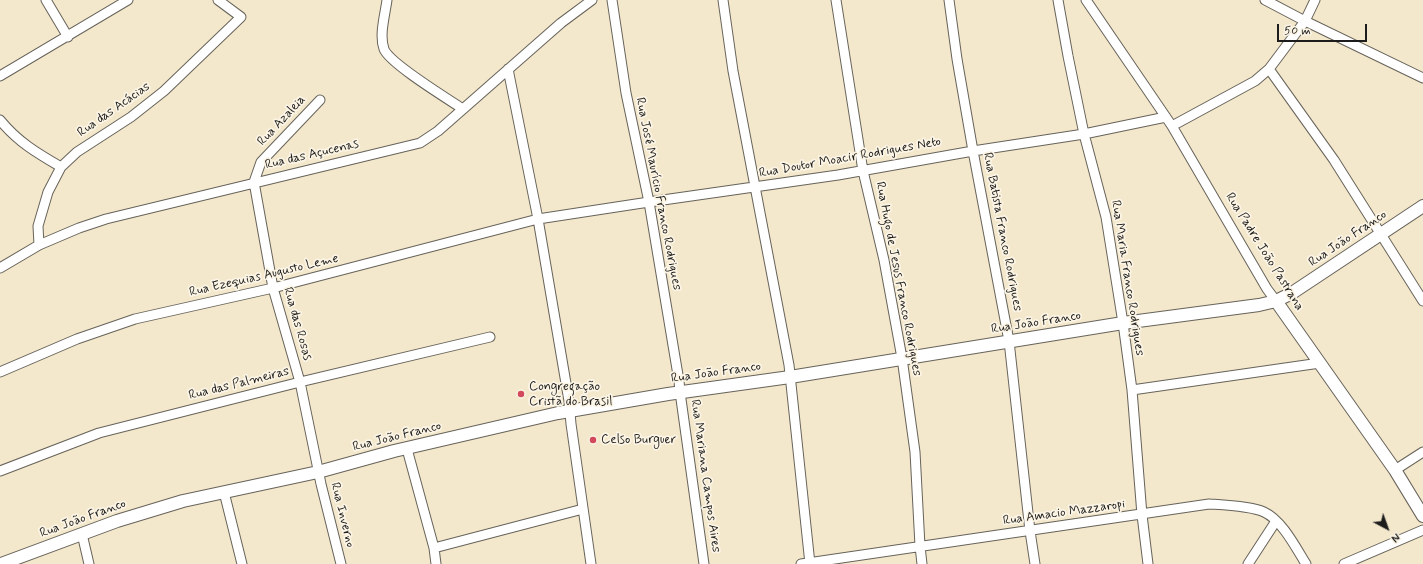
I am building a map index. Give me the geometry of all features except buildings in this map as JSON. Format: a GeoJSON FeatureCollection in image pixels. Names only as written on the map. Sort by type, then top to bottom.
{"type":"FeatureCollection","features":[{"type":"Feature","properties":{"kind":"street"},"geometry":{"type":"LineString","coordinates":[[46,0],[68,37]]}},
{"type":"Feature","properties":{"kind":"street"},"geometry":{"type":"LineString","coordinates":[[0,76],[128,0]]}},
{"type":"Feature","properties":{"kind":"street","name":"Rua das Acácias"},"geometry":{"type":"LineString","coordinates":[[39,245],[38,226],[48,192],[61,167],[77,152],[131,117],[164,91],[241,18],[218,0]]}},
{"type":"Feature","properties":{"kind":"street"},"geometry":{"type":"LineString","coordinates":[[387,0],[382,38],[384,50],[394,62],[463,109]]}},
{"type":"Feature","properties":{"kind":"street","name":"Rua das Açucenas"},"geometry":{"type":"LineString","coordinates":[[0,268],[39,245],[79,228],[106,219],[420,143],[438,131],[561,23],[592,0]]}},
{"type":"Feature","properties":{"kind":"street","name":"Rua José Maurício Franco Rodrigues"},"geometry":{"type":"LineString","coordinates":[[612,0],[626,93],[649,202],[680,392]]}},
{"type":"Feature","properties":{"kind":"street"},"geometry":{"type":"LineString","coordinates":[[723,0],[733,71],[789,365],[807,563]]}},
{"type":"Feature","properties":{"kind":"street","name":"Rua Hugo de Jesus Franco Rodrigues"},"geometry":{"type":"LineString","coordinates":[[836,0],[864,171],[884,260],[902,358],[915,452],[922,564]]}},
{"type":"Feature","properties":{"kind":"street","name":"Rua Batista Franco Rodrigues"},"geometry":{"type":"LineString","coordinates":[[949,0],[957,59],[973,150],[1009,341],[1035,564]]}},
{"type":"Feature","properties":{"kind":"street","name":"Rua Maria Franco Rodrigues"},"geometry":{"type":"LineString","coordinates":[[1058,0],[1084,134],[1106,218],[1124,323],[1132,390],[1142,515],[1148,564]]}},
{"type":"Feature","properties":{"kind":"street","name":"Rua Padre João Pastrana"},"geometry":{"type":"LineString","coordinates":[[1086,0],[1172,126],[1267,289],[1395,470],[1423,516]]}},
{"type":"Feature","properties":{"kind":"street"},"geometry":{"type":"LineString","coordinates":[[1266,0],[1305,21],[1423,78]]}},
{"type":"Feature","properties":{"kind":"street"},"geometry":{"type":"LineString","coordinates":[[1172,126],[1255,81],[1269,69],[1305,21],[1315,0]]}},
{"type":"Feature","properties":{"kind":"street"},"geometry":{"type":"LineString","coordinates":[[508,69],[538,219],[570,411],[591,564]]}},
{"type":"Feature","properties":{"kind":"street"},"geometry":{"type":"LineString","coordinates":[[1269,69],[1334,160],[1423,302]]}},
{"type":"Feature","properties":{"kind":"street","name":"Rua Azaleia"},"geometry":{"type":"LineString","coordinates":[[254,182],[261,162],[320,100]]}},
{"type":"Feature","properties":{"kind":"street","name":"Rua Doutor Moacir Rodrigues Neto"},"geometry":{"type":"LineString","coordinates":[[538,219],[864,171],[973,150],[1084,134],[1166,117]]}},
{"type":"Feature","properties":{"kind":"street"},"geometry":{"type":"LineString","coordinates":[[0,120],[11,134],[31,149],[61,167]]}},
{"type":"Feature","properties":{"kind":"street","name":"Rua das Rosas"},"geometry":{"type":"LineString","coordinates":[[254,182],[273,288],[300,382],[318,472]]}},
{"type":"Feature","properties":{"kind":"street","name":"Rua João Franco"},"geometry":{"type":"LineString","coordinates":[[1,564],[137,514],[183,501],[318,472],[407,448],[570,411],[680,392],[790,377],[1124,323],[1259,306],[1276,302],[1292,293],[1423,206]]}},
{"type":"Feature","properties":{"kind":"street","name":"Rua Ezequias Augusto Leme"},"geometry":{"type":"LineString","coordinates":[[0,372],[77,339],[135,319],[273,288],[538,219]]}},
{"type":"Feature","properties":{"kind":"street","name":"Rua das Palmeiras"},"geometry":{"type":"LineString","coordinates":[[0,472],[99,433],[300,382],[490,337]]}},
{"type":"Feature","properties":{"kind":"street"},"geometry":{"type":"LineString","coordinates":[[1132,390],[1320,363]]}},
{"type":"Feature","properties":{"kind":"street","name":"Rua Mariana Campos Aires"},"geometry":{"type":"LineString","coordinates":[[680,392],[704,564]]}},
{"type":"Feature","properties":{"kind":"street"},"geometry":{"type":"LineString","coordinates":[[407,448],[434,548],[436,564]]}},
{"type":"Feature","properties":{"kind":"street"},"geometry":{"type":"LineString","coordinates":[[1395,470],[1423,452]]}},
{"type":"Feature","properties":{"kind":"street","name":"Rua Inverno"},"geometry":{"type":"LineString","coordinates":[[318,472],[341,564]]}},
{"type":"Feature","properties":{"kind":"street"},"geometry":{"type":"LineString","coordinates":[[224,492],[242,564]]}},
{"type":"Feature","properties":{"kind":"street","name":"Rua Amacio Mazzaropi"},"geometry":{"type":"LineString","coordinates":[[807,563],[1209,504],[1239,506],[1264,512],[1276,521],[1290,538],[1306,564]]}},
{"type":"Feature","properties":{"kind":"street"},"geometry":{"type":"LineString","coordinates":[[434,548],[583,509]]}},
{"type":"Feature","properties":{"kind":"street"},"geometry":{"type":"LineString","coordinates":[[1248,564],[1276,521]]}},
{"type":"Feature","properties":{"kind":"street"},"geometry":{"type":"LineString","coordinates":[[1344,564],[1423,530]]}},
{"type":"Feature","properties":{"kind":"street"},"geometry":{"type":"LineString","coordinates":[[82,534],[89,564]]}},
{"type":"Feature","properties":{"kind":"place","name":"Congregação Cristã do Brasil"},"geometry":{"type":"Point","coordinates":[521,394]}},
{"type":"Feature","properties":{"kind":"place","name":"Celso Burguer"},"geometry":{"type":"Point","coordinates":[593,440]}}]}
